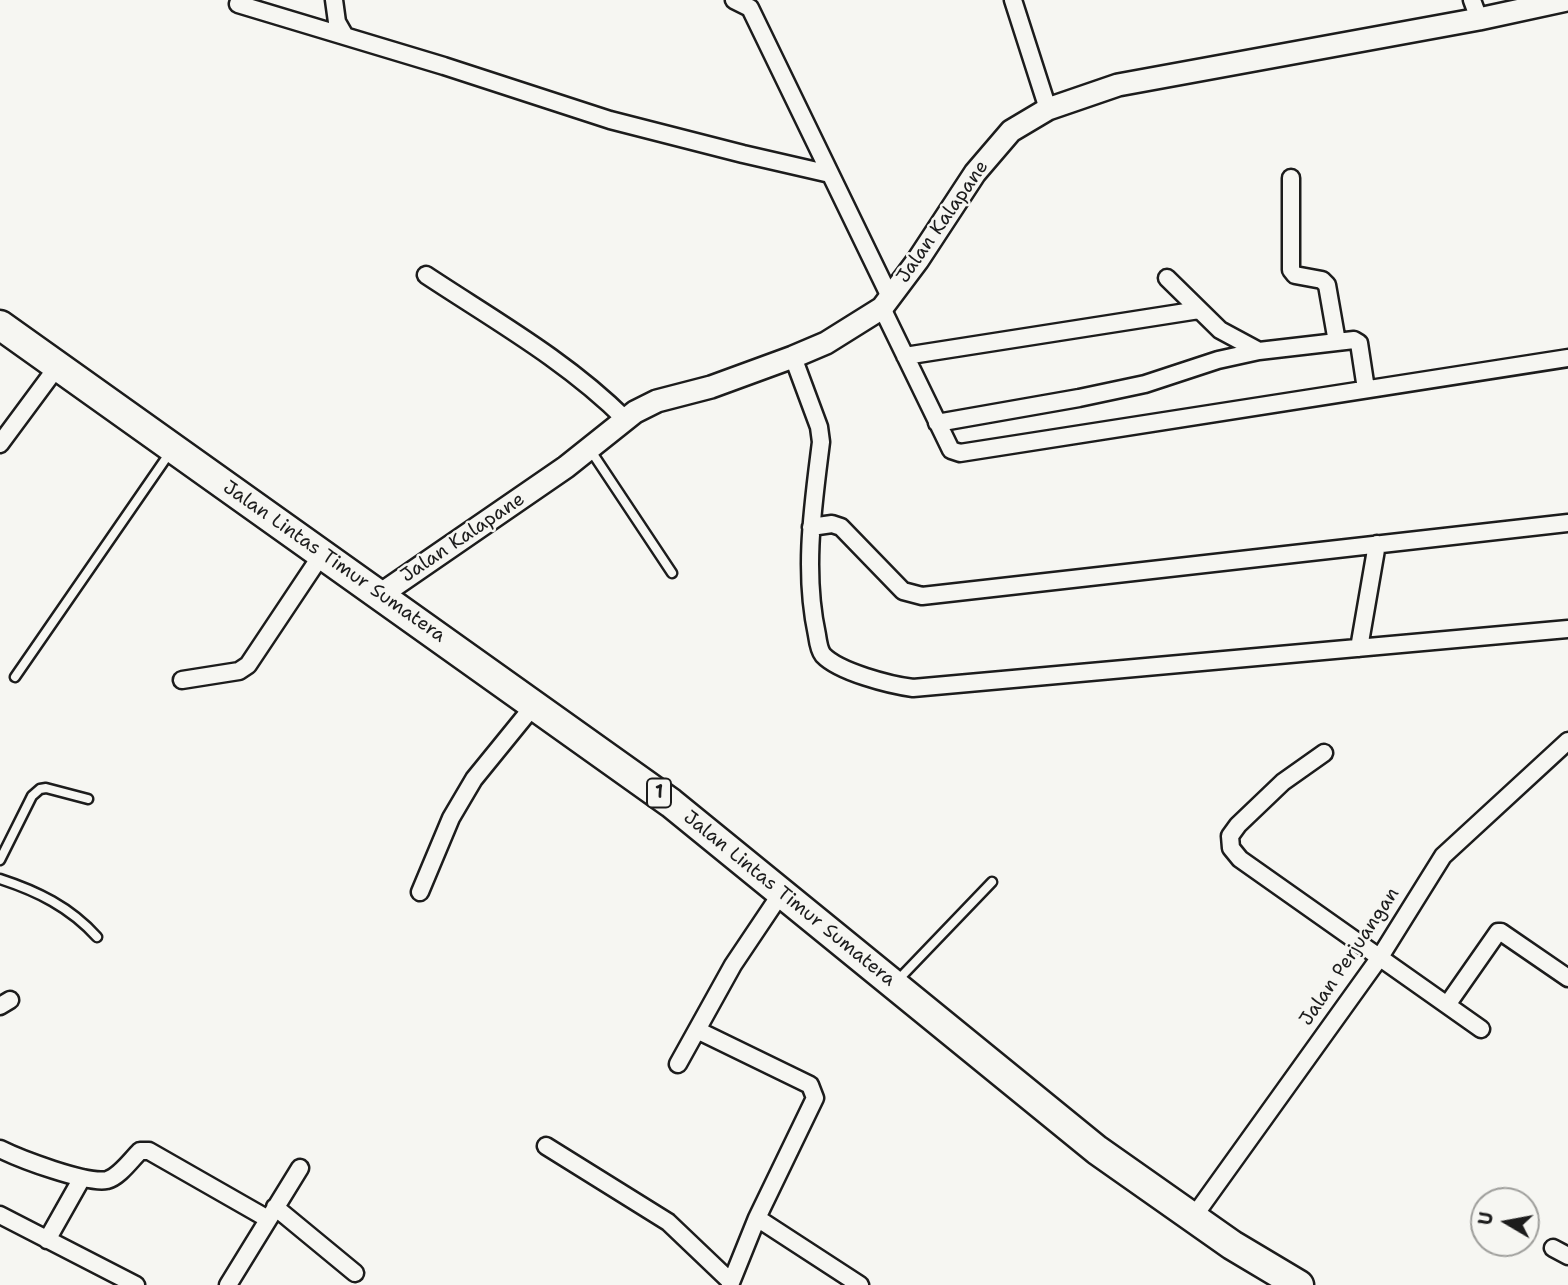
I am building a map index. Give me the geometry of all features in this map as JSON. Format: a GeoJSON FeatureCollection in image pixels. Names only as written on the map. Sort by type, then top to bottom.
{"type":"FeatureCollection","features":[{"type":"Feature","properties":{"kind":"highway","name":"Jalan Lintas Timur Sumatera"},"geometry":{"type":"LineString","coordinates":[[0,325],[536,704],[671,803],[1097,1150],[1192,1219],[1298,1285]]}},
{"type":"Feature","properties":{"kind":"street"},"geometry":{"type":"LineString","coordinates":[[334,0],[337,22],[345,36]]}},
{"type":"Feature","properties":{"kind":"street"},"geometry":{"type":"LineString","coordinates":[[734,0],[757,4],[886,302],[905,356],[951,450],[960,453],[1568,358]]}},
{"type":"Feature","properties":{"kind":"street"},"geometry":{"type":"LineString","coordinates":[[1013,0],[1048,109]]}},
{"type":"Feature","properties":{"kind":"street","name":"Jalan Kalapane"},"geometry":{"type":"LineString","coordinates":[[380,595],[566,467],[625,419],[657,401],[711,387],[793,357],[826,342],[886,302],[918,260],[975,173],[1011,131],[1048,109],[1118,85],[1475,9],[1567,0]]}},
{"type":"Feature","properties":{"kind":"street"},"geometry":{"type":"LineString","coordinates":[[239,4],[610,120],[830,174]]}},
{"type":"Feature","properties":{"kind":"street"},"geometry":{"type":"LineString","coordinates":[[1291,178],[1291,270],[1295,275],[1322,280],[1327,285],[1337,342]]}},
{"type":"Feature","properties":{"kind":"street"},"geometry":{"type":"LineString","coordinates":[[426,275],[569,370],[598,392],[625,419]]}},
{"type":"Feature","properties":{"kind":"street"},"geometry":{"type":"LineString","coordinates":[[1167,278],[1220,330],[1259,351]]}},
{"type":"Feature","properties":{"kind":"street"},"geometry":{"type":"LineString","coordinates":[[905,356],[1199,310]]}},
{"type":"Feature","properties":{"kind":"street"},"geometry":{"type":"LineString","coordinates":[[937,423],[1132,387],[1218,360],[1259,351],[1358,340],[1366,389]]}},
{"type":"Feature","properties":{"kind":"street"},"geometry":{"type":"LineString","coordinates":[[793,357],[820,427],[821,442],[809,563],[813,620],[820,653],[832,663],[888,684],[913,688],[1568,629]]}},
{"type":"Feature","properties":{"kind":"street"},"geometry":{"type":"LineString","coordinates":[[0,444],[57,367]]}},
{"type":"Feature","properties":{"kind":"street"},"geometry":{"type":"LineString","coordinates":[[811,527],[832,524],[841,527],[903,591],[922,596],[1568,523]]}},
{"type":"Feature","properties":{"kind":"street"},"geometry":{"type":"LineString","coordinates":[[1359,648],[1377,544]]}},
{"type":"Feature","properties":{"kind":"street"},"geometry":{"type":"LineString","coordinates":[[182,680],[239,671],[248,665],[322,554]]}},
{"type":"Feature","properties":{"kind":"street"},"geometry":{"type":"LineString","coordinates":[[421,892],[451,818],[474,779],[536,704]]}},
{"type":"Feature","properties":{"kind":"street","name":"Jalan Perjuangan"},"geometry":{"type":"LineString","coordinates":[[1192,1219],[1380,957],[1433,869],[1568,741]]}},
{"type":"Feature","properties":{"kind":"street"},"geometry":{"type":"LineString","coordinates":[[1324,753],[1283,782],[1238,825],[1230,836],[1231,848],[1240,859],[1481,1029]]}},
{"type":"Feature","properties":{"kind":"street"},"geometry":{"type":"LineString","coordinates":[[678,1064],[733,965],[782,892]]}},
{"type":"Feature","properties":{"kind":"street"},"geometry":{"type":"LineString","coordinates":[[1447,1005],[1498,932],[1502,932],[1568,978]]}},
{"type":"Feature","properties":{"kind":"street"},"geometry":{"type":"LineString","coordinates":[[546,1146],[668,1222],[730,1284],[757,1218],[815,1098],[810,1085],[697,1030]]}},
{"type":"Feature","properties":{"kind":"street"},"geometry":{"type":"LineString","coordinates":[[0,1149],[82,1178],[107,1180],[140,1151],[149,1151],[272,1213],[355,1273]]}},
{"type":"Feature","properties":{"kind":"street"},"geometry":{"type":"LineString","coordinates":[[228,1285],[300,1168]]}},
{"type":"Feature","properties":{"kind":"street"},"geometry":{"type":"LineString","coordinates":[[47,1240],[82,1178]]}},
{"type":"Feature","properties":{"kind":"street"},"geometry":{"type":"LineString","coordinates":[[0,1215],[136,1285]]}},
{"type":"Feature","properties":{"kind":"street"},"geometry":{"type":"LineString","coordinates":[[757,1218],[860,1285]]}},
{"type":"Feature","properties":{"kind":"street"},"geometry":{"type":"LineString","coordinates":[[1553,1248],[1568,1256]]}},
{"type":"Feature","properties":{"kind":"lane"},"geometry":{"type":"LineString","coordinates":[[589,448],[672,573]]}},
{"type":"Feature","properties":{"kind":"lane"},"geometry":{"type":"LineString","coordinates":[[15,677],[173,449]]}},
{"type":"Feature","properties":{"kind":"lane"},"geometry":{"type":"LineString","coordinates":[[0,860],[33,796],[40,789],[46,788],[88,799]]}},
{"type":"Feature","properties":{"kind":"lane"},"geometry":{"type":"LineString","coordinates":[[0,878],[47,897],[84,923],[97,937]]}},
{"type":"Feature","properties":{"kind":"lane"},"geometry":{"type":"LineString","coordinates":[[894,984],[992,882]]}}]}
